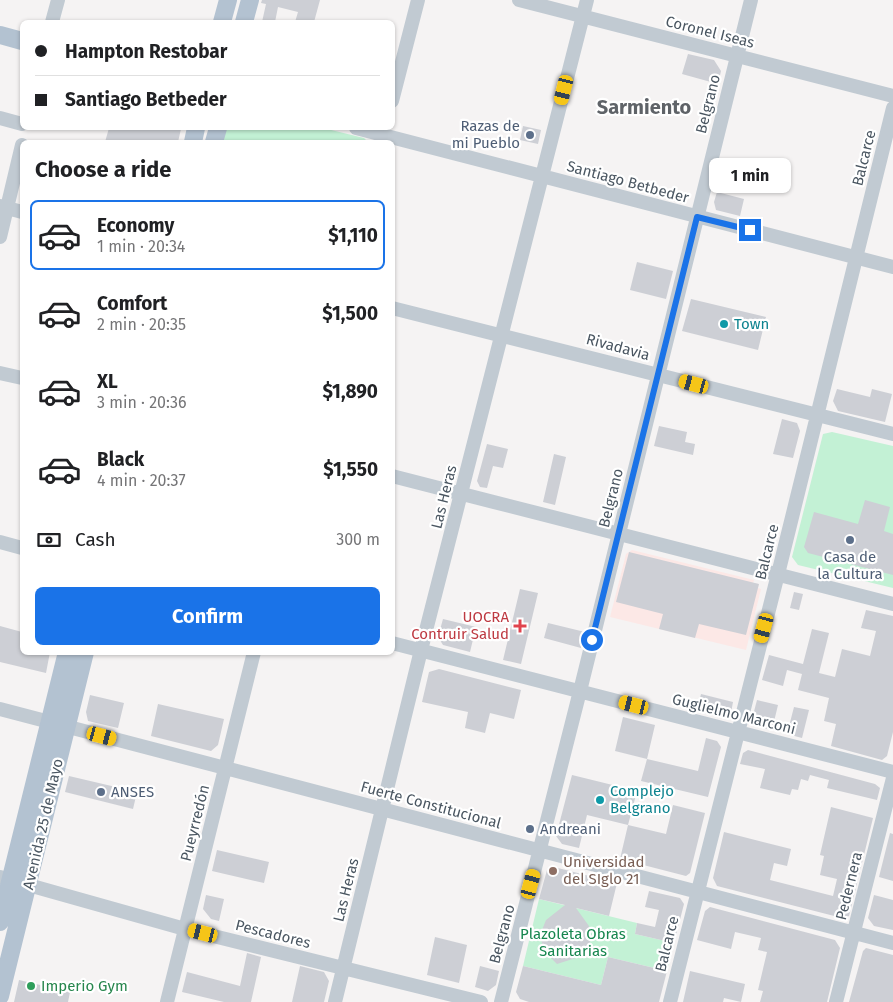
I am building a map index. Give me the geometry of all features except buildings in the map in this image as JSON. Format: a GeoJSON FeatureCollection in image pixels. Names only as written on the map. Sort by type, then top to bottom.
{"type":"FeatureCollection","features":[{"type":"Feature","properties":{"kind":"main road"},"geometry":{"type":"LineString","coordinates":[[223,20],[228,0]]}},
{"type":"Feature","properties":{"kind":"main road"},"geometry":{"type":"LineString","coordinates":[[245,20],[250,0]]}},
{"type":"Feature","properties":{"kind":"main road"},"geometry":{"type":"LineString","coordinates":[[0,35],[20,40]]}},
{"type":"Feature","properties":{"kind":"main road","name":"Avenida 25 de Mayo"},"geometry":{"type":"LineString","coordinates":[[0,996],[28,886],[58,724],[67,655]]}},
{"type":"Feature","properties":{"kind":"main road","name":"Avenida 25 de Mayo"},"geometry":{"type":"LineString","coordinates":[[0,922],[5,879],[84,655]]}},
{"type":"Feature","properties":{"kind":"street"},"geometry":{"type":"LineString","coordinates":[[53,20],[58,0]]}},
{"type":"Feature","properties":{"kind":"street"},"geometry":{"type":"LineString","coordinates":[[395,89],[418,0]]}},
{"type":"Feature","properties":{"kind":"street","name":"Coronel Iseas"},"geometry":{"type":"LineString","coordinates":[[520,0],[893,96]]}},
{"type":"Feature","properties":{"kind":"street","name":"Las Heras"},"geometry":{"type":"LineString","coordinates":[[335,1002],[461,494],[587,0]]}},
{"type":"Feature","properties":{"kind":"street","name":"Belgrano"},"geometry":{"type":"LineString","coordinates":[[500,1002],[580,691],[751,0]]}},
{"type":"Feature","properties":{"kind":"street","name":"Balcarce"},"geometry":{"type":"LineString","coordinates":[[670,1002],[893,108]]}},
{"type":"Feature","properties":{"kind":"street"},"geometry":{"type":"LineString","coordinates":[[0,118],[20,123]]}},
{"type":"Feature","properties":{"kind":"street","name":"Santiago Betbeder"},"geometry":{"type":"LineString","coordinates":[[364,130],[893,267]]}},
{"type":"Feature","properties":{"kind":"street"},"geometry":{"type":"LineString","coordinates":[[0,237],[4,207],[20,154]]}},
{"type":"Feature","properties":{"kind":"street"},"geometry":{"type":"LineString","coordinates":[[4,207],[20,211]]}},
{"type":"Feature","properties":{"kind":"street","name":"Rivadavia"},"geometry":{"type":"LineString","coordinates":[[395,309],[503,334],[893,434]]}},
{"type":"Feature","properties":{"kind":"street"},"geometry":{"type":"LineString","coordinates":[[0,372],[20,377]]}},
{"type":"Feature","properties":{"kind":"street"},"geometry":{"type":"LineString","coordinates":[[395,477],[893,604]]}},
{"type":"Feature","properties":{"kind":"street"},"geometry":{"type":"LineString","coordinates":[[0,542],[20,547]]}},
{"type":"Feature","properties":{"kind":"street","name":"Guglielmo Marconi"},"geometry":{"type":"LineString","coordinates":[[395,644],[893,772]]}},
{"type":"Feature","properties":{"kind":"street","name":"Pueyrredón"},"geometry":{"type":"LineString","coordinates":[[167,1002],[253,655]]}},
{"type":"Feature","properties":{"kind":"street","name":"Fuerte Constitucional"},"geometry":{"type":"LineString","coordinates":[[0,709],[893,943]]}},
{"type":"Feature","properties":{"kind":"street","name":"Pedernera"},"geometry":{"type":"LineString","coordinates":[[836,1002],[893,778]]}},
{"type":"Feature","properties":{"kind":"street","name":"Pescadores"},"geometry":{"type":"LineString","coordinates":[[5,879],[185,929],[481,1002]]}},
{"type":"Feature","properties":{"kind":"shaded area"},"geometry":{"type":"Polygon","coordinates":[[[632,550],[754,580],[753,583],[759,584],[758,588],[761,589],[746,650],[610,617],[626,554],[632,550]]]}},
{"type":"Feature","properties":{"kind":"green space"},"geometry":{"type":"Polygon","coordinates":[[[225,130],[331,130],[366,140],[222,140],[225,130]]]}},
{"type":"Feature","properties":{"kind":"green space"},"geometry":{"type":"Polygon","coordinates":[[[832,432],[893,446],[893,588],[798,565],[792,557],[823,434],[832,432]]]}},
{"type":"Feature","properties":{"kind":"green space","name":"Plazoleta Obras Sanitarias"},"geometry":{"type":"Polygon","coordinates":[[[539,899],[637,923],[635,934],[674,943],[667,971],[608,957],[601,985],[523,966],[539,899]]]}},
{"type":"Feature","properties":{"kind":"place","name":"Razas de mi Pueblo"},"geometry":{"type":"Point","coordinates":[530,135]}},
{"type":"Feature","properties":{"kind":"place","name":"Town"},"geometry":{"type":"Point","coordinates":[724,324]}},
{"type":"Feature","properties":{"kind":"place","name":"Casa de la Cultura"},"geometry":{"type":"Point","coordinates":[850,540]}},
{"type":"Feature","properties":{"kind":"place","name":"UOCRA Contruir Salud"},"geometry":{"type":"Point","coordinates":[520,626]}},
{"type":"Feature","properties":{"kind":"place","name":"ANSES"},"geometry":{"type":"Point","coordinates":[101,792]}},
{"type":"Feature","properties":{"kind":"place","name":"Complejo Belgrano"},"geometry":{"type":"Point","coordinates":[600,800]}},
{"type":"Feature","properties":{"kind":"place","name":"Andreani"},"geometry":{"type":"Point","coordinates":[530,829]}},
{"type":"Feature","properties":{"kind":"place","name":"Universidad del SIglo 21"},"geometry":{"type":"Point","coordinates":[553,871]}},
{"type":"Feature","properties":{"kind":"place","name":"Imperio Gym"},"geometry":{"type":"Point","coordinates":[31,986]}},
{"type":"Feature","properties":{"kind":"district","name":"Sarmiento"},"geometry":{"type":"Point","coordinates":[644,107]}},
{"type":"Feature","properties":{"kind":"route"},"geometry":{"type":"LineString","coordinates":[[592,640],[697,217],[750,230]]}}]}
